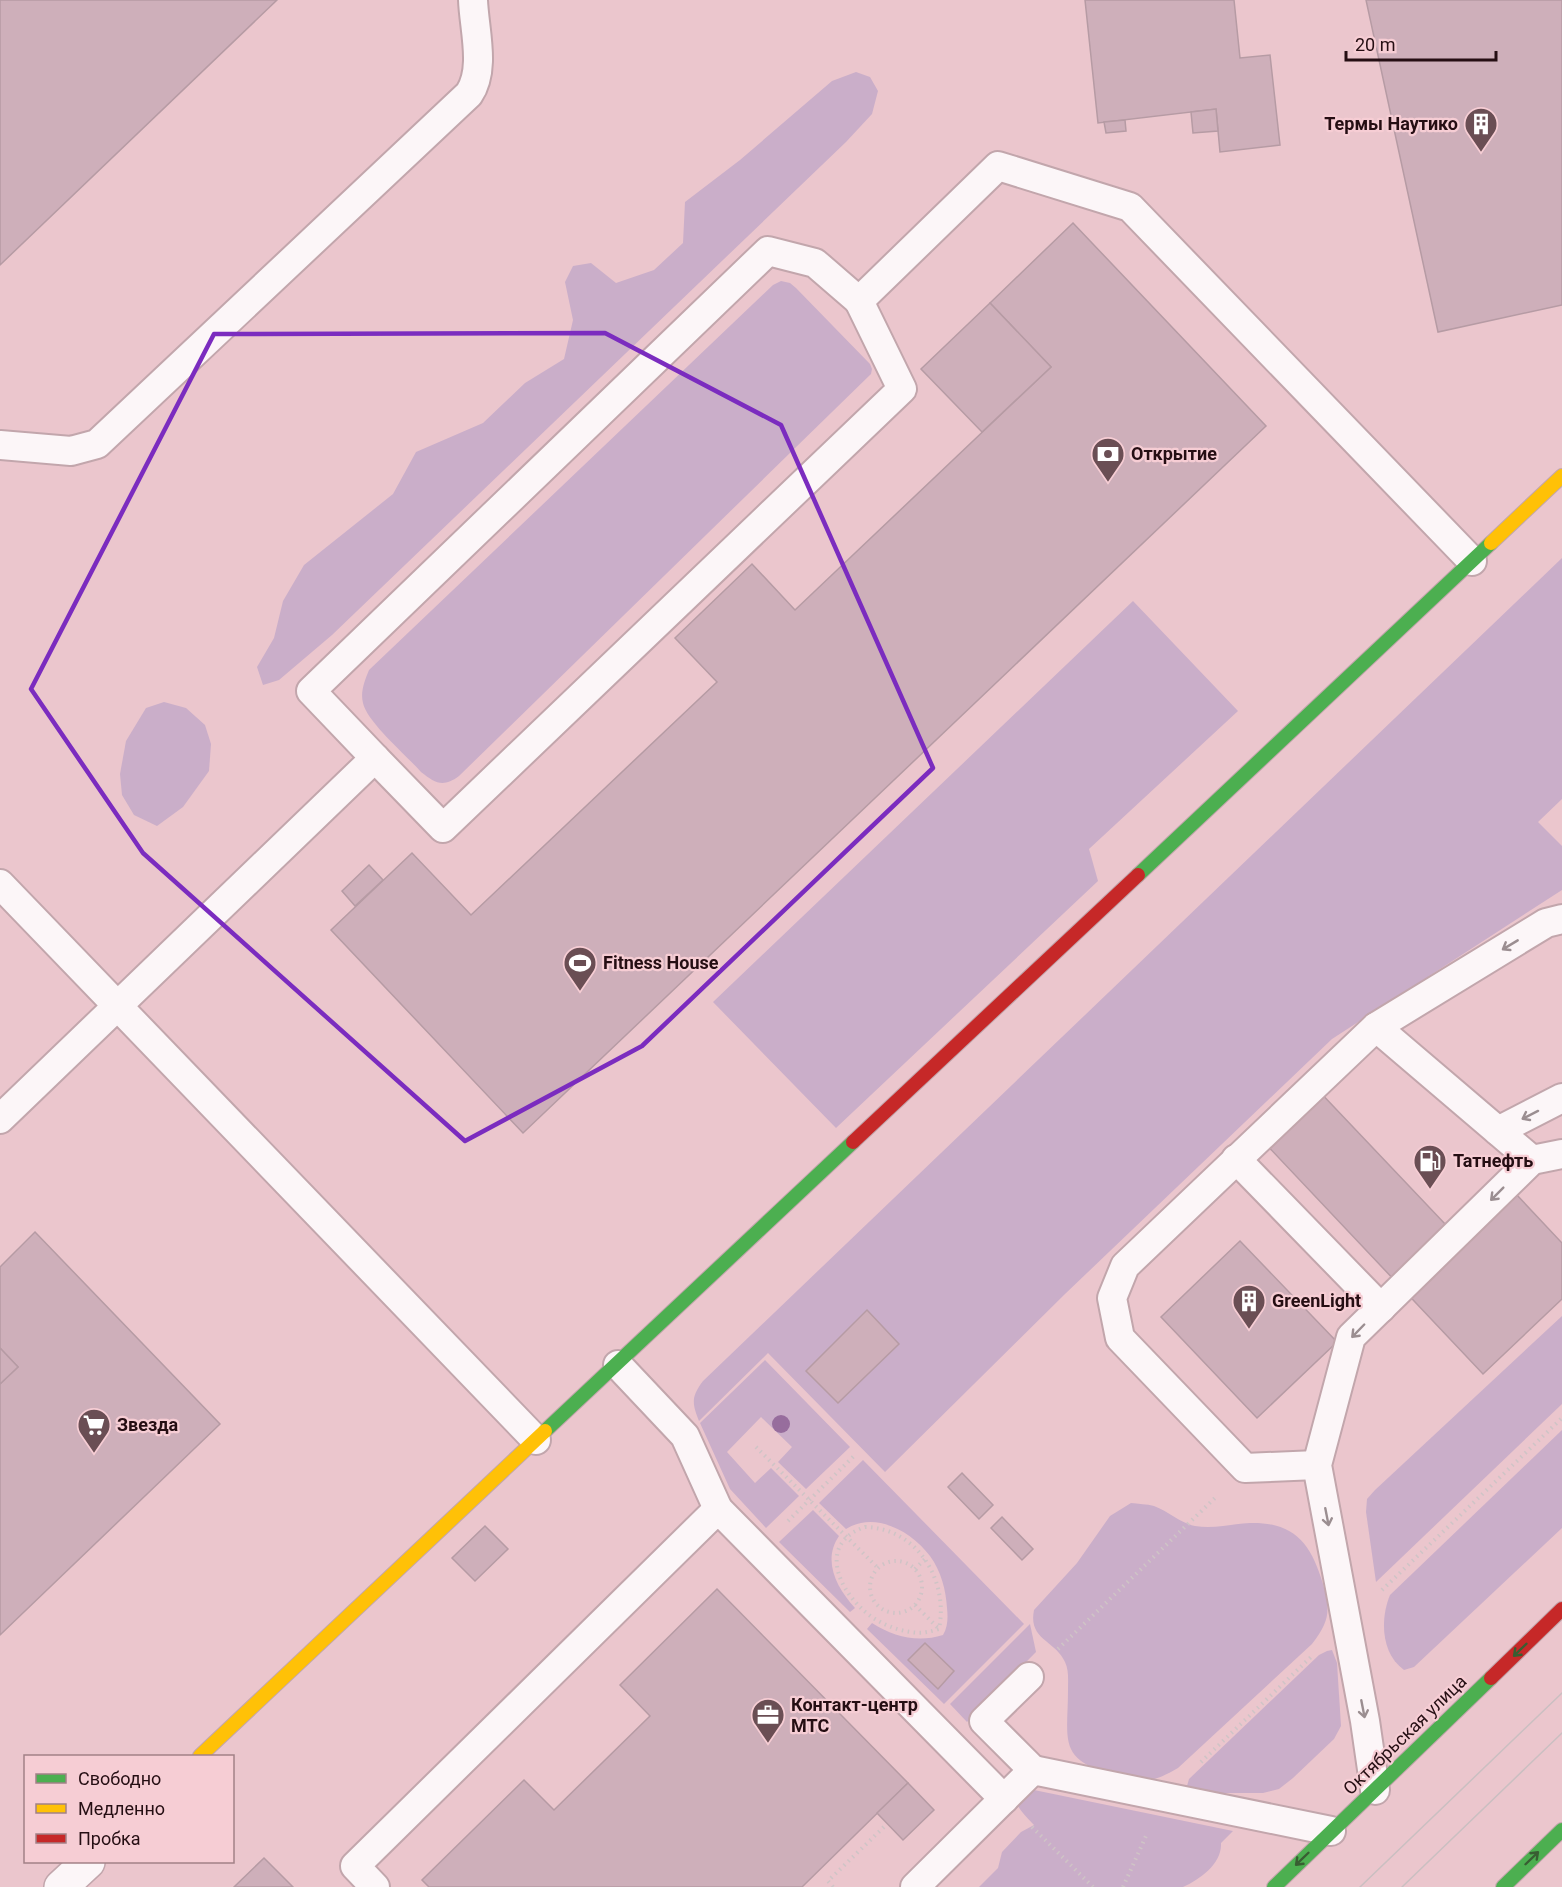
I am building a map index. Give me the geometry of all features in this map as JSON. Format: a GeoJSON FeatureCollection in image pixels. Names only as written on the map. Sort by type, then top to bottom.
{"type":"FeatureCollection","features":[{"type":"Feature","properties":{"kind":"street"},"geometry":{"type":"LineString","coordinates":[[201,1755],[1562,476]]}},
{"type":"Feature","properties":{"kind":"street","name":"Октябрьская улица"},"geometry":{"type":"LineString","coordinates":[[1274,1887],[1562,1609]]}},
{"type":"Feature","properties":{"kind":"street"},"geometry":{"type":"LineString","coordinates":[[1503,1887],[1562,1830]]}},
{"type":"Feature","properties":{"kind":"street"},"geometry":{"type":"LineString","coordinates":[[61,1887],[87,1863]]}},
{"type":"Feature","properties":{"kind":"lane"},"geometry":{"type":"LineString","coordinates":[[0,445],[71,451],[97,444],[469,94],[474,87],[478,67],[473,0]]}},
{"type":"Feature","properties":{"kind":"lane"},"geometry":{"type":"LineString","coordinates":[[859,301],[998,166],[1130,207],[1472,561]]}},
{"type":"Feature","properties":{"kind":"lane"},"geometry":{"type":"LineString","coordinates":[[768,251],[815,263],[859,301],[902,389],[443,828],[375,758],[311,691],[768,251]]}},
{"type":"Feature","properties":{"kind":"lane"},"geometry":{"type":"LineString","coordinates":[[0,1119],[375,758]]}},
{"type":"Feature","properties":{"kind":"lane"},"geometry":{"type":"LineString","coordinates":[[0,884],[536,1440]]}},
{"type":"Feature","properties":{"kind":"lane"},"geometry":{"type":"LineString","coordinates":[[1317,1465],[1245,1468],[1120,1338],[1112,1298],[1125,1266],[1376,1027],[1546,922],[1562,919]]}},
{"type":"Feature","properties":{"kind":"lane"},"geometry":{"type":"LineString","coordinates":[[1376,1027],[1532,1160]]}},
{"type":"Feature","properties":{"kind":"lane"},"geometry":{"type":"LineString","coordinates":[[1498,1131],[1562,1098]]}},
{"type":"Feature","properties":{"kind":"lane"},"geometry":{"type":"LineString","coordinates":[[1375,1790],[1365,1721],[1317,1465],[1351,1337],[1532,1160],[1562,1154]]}},
{"type":"Feature","properties":{"kind":"lane"},"geometry":{"type":"LineString","coordinates":[[1236,1159],[1381,1308]]}},
{"type":"Feature","properties":{"kind":"lane"},"geometry":{"type":"LineString","coordinates":[[618,1365],[685,1436],[718,1509],[1004,1799]]}},
{"type":"Feature","properties":{"kind":"lane"},"geometry":{"type":"LineString","coordinates":[[375,1887],[356,1866],[718,1509]]}},
{"type":"Feature","properties":{"kind":"lane"},"geometry":{"type":"LineString","coordinates":[[1029,1677],[984,1721],[1033,1770],[1331,1831]]}},
{"type":"Feature","properties":{"kind":"lane"},"geometry":{"type":"LineString","coordinates":[[915,1887],[1033,1770]]}},
{"type":"Feature","properties":{"kind":"path"},"geometry":{"type":"LineString","coordinates":[[756,1447],[878,1568]]}},
{"type":"Feature","properties":{"kind":"path"},"geometry":{"type":"LineString","coordinates":[[758,1551],[854,1456]]}},
{"type":"Feature","properties":{"kind":"path"},"geometry":{"type":"LineString","coordinates":[[1029,1677],[1245,1468]]}},
{"type":"Feature","properties":{"kind":"path"},"geometry":{"type":"LineString","coordinates":[[865,1527],[889,1530],[902,1537],[925,1559],[938,1589],[941,1617],[939,1629],[925,1633],[900,1630],[884,1624],[862,1610],[842,1585],[838,1573],[837,1553],[846,1536],[854,1530],[865,1527]]}},
{"type":"Feature","properties":{"kind":"path"},"geometry":{"type":"LineString","coordinates":[[915,1569],[925,1559]]}},
{"type":"Feature","properties":{"kind":"path"},"geometry":{"type":"LineString","coordinates":[[894,1561],[903,1562],[915,1569],[922,1580],[922,1589],[915,1605],[901,1613],[885,1611],[878,1606],[873,1599],[870,1583],[878,1568],[894,1561]]}},
{"type":"Feature","properties":{"kind":"path"},"geometry":{"type":"LineString","coordinates":[[915,1605],[939,1629]]}},
{"type":"Feature","properties":{"kind":"path"},"geometry":{"type":"LineString","coordinates":[[1123,1887],[1164,1797]]}},
{"type":"Feature","properties":{"kind":"path"},"geometry":{"type":"LineString","coordinates":[[833,1887],[828,1881],[887,1824]]}},
{"type":"Feature","properties":{"kind":"path"},"geometry":{"type":"LineString","coordinates":[[1032,1827],[1094,1887]]}},
{"type":"Feature","properties":{"kind":"highlighted area"},"geometry":{"type":"Polygon","coordinates":[[[605,333],[781,425],[933,768],[642,1046],[465,1141],[143,853],[31,689],[214,334],[605,333]]]}},
{"type":"Feature","properties":{"kind":"shaded area"},"geometry":{"type":"Polygon","coordinates":[[[856,72],[870,77],[878,91],[872,114],[846,142],[332,635],[279,680],[263,685],[257,667],[274,638],[283,601],[304,565],[393,494],[416,452],[483,423],[525,383],[564,359],[573,320],[565,282],[573,266],[591,263],[616,283],[654,270],[683,243],[685,202],[740,160],[832,81],[856,72]]]}},
{"type":"Feature","properties":{"kind":"shaded area"},"geometry":{"type":"Polygon","coordinates":[[[781,281],[790,283],[796,288],[870,364],[871,374],[459,776],[448,782],[439,783],[426,776],[388,739],[366,711],[362,695],[369,670],[773,285],[781,281]]]}},
{"type":"Feature","properties":{"kind":"shaded area"},"geometry":{"type":"Polygon","coordinates":[[[1562,558],[1562,799],[1538,822],[1562,846],[1562,890],[1332,1039],[1065,1294],[885,1472],[768,1353],[699,1421],[694,1400],[696,1391],[703,1381],[1562,558]]]}},
{"type":"Feature","properties":{"kind":"shaded area"},"geometry":{"type":"Polygon","coordinates":[[[1133,601],[1238,711],[1089,849],[1098,881],[836,1128],[713,1002],[1133,601]]]}},
{"type":"Feature","properties":{"kind":"shaded area"},"geometry":{"type":"Polygon","coordinates":[[[164,702],[186,708],[205,725],[211,744],[209,771],[183,807],[157,826],[134,815],[122,795],[120,774],[126,741],[146,708],[164,702]]]}},
{"type":"Feature","properties":{"kind":"shaded area"},"geometry":{"type":"Polygon","coordinates":[[[1562,1316],[1562,1404],[1376,1582],[1366,1512],[1367,1499],[1562,1316]]]}},
{"type":"Feature","properties":{"kind":"shaded area"},"geometry":{"type":"Polygon","coordinates":[[[765,1360],[850,1447],[806,1489],[778,1462],[792,1447],[761,1417],[727,1452],[755,1483],[771,1468],[799,1496],[766,1528],[730,1489],[700,1423],[765,1360]]]}},
{"type":"Feature","properties":{"kind":"shaded area"},"geometry":{"type":"Polygon","coordinates":[[[1562,1430],[1562,1528],[1414,1667],[1404,1670],[1391,1655],[1385,1636],[1385,1615],[1390,1595],[1562,1430]]]}},
{"type":"Feature","properties":{"kind":"shaded area"},"geometry":{"type":"Polygon","coordinates":[[[863,1460],[1024,1624],[944,1704],[867,1629],[872,1623],[889,1632],[906,1637],[924,1638],[943,1635],[948,1615],[942,1581],[934,1562],[913,1539],[892,1526],[869,1522],[846,1529],[819,1503],[863,1460]]]}},
{"type":"Feature","properties":{"kind":"shaded area"},"geometry":{"type":"Polygon","coordinates":[[[1131,1503],[1154,1506],[1195,1526],[1250,1523],[1279,1526],[1290,1531],[1299,1538],[1313,1557],[1323,1584],[1328,1609],[1322,1629],[1312,1644],[1178,1768],[1160,1777],[1147,1780],[1132,1779],[1095,1768],[1082,1762],[1074,1754],[1067,1734],[1068,1672],[1066,1665],[1061,1655],[1039,1634],[1033,1620],[1034,1610],[1077,1563],[1110,1516],[1131,1503]]]}},
{"type":"Feature","properties":{"kind":"shaded area"},"geometry":{"type":"Polygon","coordinates":[[[813,1510],[839,1536],[834,1545],[832,1564],[838,1583],[855,1608],[850,1612],[779,1542],[813,1510]]]}},
{"type":"Feature","properties":{"kind":"shaded area"},"geometry":{"type":"Polygon","coordinates":[[[1030,1624],[1036,1652],[967,1722],[950,1704],[1030,1624]]]}},
{"type":"Feature","properties":{"kind":"shaded area"},"geometry":{"type":"Polygon","coordinates":[[[1332,1650],[1337,1663],[1341,1726],[1334,1739],[1293,1778],[1279,1789],[1263,1793],[1207,1793],[1191,1790],[1187,1786],[1189,1779],[1319,1655],[1332,1650]]]}},
{"type":"Feature","properties":{"kind":"shaded area"},"geometry":{"type":"Polygon","coordinates":[[[1017,1775],[1034,1790],[1233,1831],[1221,1843],[1218,1858],[1209,1870],[1183,1887],[979,1887],[998,1868],[1002,1852],[1021,1832],[1034,1825],[1017,1803],[1017,1775]]]}},
{"type":"Feature","properties":{"kind":"building"},"geometry":{"type":"Polygon","coordinates":[[[0,0],[277,0],[0,265],[0,0]]]}},
{"type":"Feature","properties":{"kind":"building"},"geometry":{"type":"Polygon","coordinates":[[[1085,0],[1234,0],[1240,58],[1270,55],[1280,145],[1220,152],[1216,109],[1098,123],[1085,0]]]}},
{"type":"Feature","properties":{"kind":"building","name":"Термы Наутико"},"geometry":{"type":"Polygon","coordinates":[[[1366,0],[1562,0],[1562,305],[1438,332],[1366,0]]]}},
{"type":"Feature","properties":{"kind":"building"},"geometry":{"type":"Polygon","coordinates":[[[1216,109],[1218,131],[1193,133],[1191,112],[1216,109]]]}},
{"type":"Feature","properties":{"kind":"building"},"geometry":{"type":"Polygon","coordinates":[[[1125,120],[1126,131],[1106,133],[1104,122],[1125,120]]]}},
{"type":"Feature","properties":{"kind":"building"},"geometry":{"type":"Polygon","coordinates":[[[1073,223],[1266,426],[523,1133],[331,930],[412,853],[471,915],[717,682],[675,638],[752,564],[795,610],[1051,367],[990,303],[1073,223]]]}},
{"type":"Feature","properties":{"kind":"building"},"geometry":{"type":"Polygon","coordinates":[[[990,303],[1051,367],[982,432],[921,369],[990,303]]]}},
{"type":"Feature","properties":{"kind":"building"},"geometry":{"type":"Polygon","coordinates":[[[369,865],[383,880],[355,906],[342,891],[369,865]]]}},
{"type":"Feature","properties":{"kind":"building"},"geometry":{"type":"Polygon","coordinates":[[[1316,1088],[1446,1225],[1499,1176],[1562,1243],[1562,1299],[1483,1374],[1262,1140],[1316,1088]]]}},
{"type":"Feature","properties":{"kind":"building","name":"Звезда"},"geometry":{"type":"Polygon","coordinates":[[[35,1232],[220,1424],[0,1635],[0,1384],[18,1367],[0,1348],[0,1267],[35,1232]]]}},
{"type":"Feature","properties":{"kind":"building","name":"GreenLight"},"geometry":{"type":"Polygon","coordinates":[[[1240,1241],[1337,1342],[1257,1418],[1161,1317],[1240,1241]]]}},
{"type":"Feature","properties":{"kind":"building"},"geometry":{"type":"Polygon","coordinates":[[[867,1310],[899,1344],[838,1403],[806,1371],[867,1310]]]}},
{"type":"Feature","properties":{"kind":"building"},"geometry":{"type":"Polygon","coordinates":[[[0,1348],[18,1367],[0,1384],[0,1348]]]}},
{"type":"Feature","properties":{"kind":"building"},"geometry":{"type":"Polygon","coordinates":[[[962,1473],[993,1505],[979,1519],[948,1487],[962,1473]]]}},
{"type":"Feature","properties":{"kind":"building"},"geometry":{"type":"Polygon","coordinates":[[[1002,1517],[1033,1549],[1022,1560],[991,1528],[1002,1517]]]}},
{"type":"Feature","properties":{"kind":"building"},"geometry":{"type":"Polygon","coordinates":[[[485,1526],[508,1549],[475,1581],[452,1558],[485,1526]]]}},
{"type":"Feature","properties":{"kind":"building"},"geometry":{"type":"Polygon","coordinates":[[[717,1589],[908,1783],[802,1887],[429,1887],[422,1880],[524,1780],[554,1810],[650,1716],[620,1685],[717,1589]]]}},
{"type":"Feature","properties":{"kind":"building"},"geometry":{"type":"Polygon","coordinates":[[[925,1643],[954,1671],[938,1689],[908,1660],[925,1643]]]}},
{"type":"Feature","properties":{"kind":"building"},"geometry":{"type":"Polygon","coordinates":[[[908,1783],[934,1810],[903,1840],[877,1813],[908,1783]]]}},
{"type":"Feature","properties":{"kind":"building"},"geometry":{"type":"Polygon","coordinates":[[[264,1858],[293,1887],[234,1887],[264,1858]]]}},
{"type":"Feature","properties":{"kind":"tram line"},"geometry":{"type":"LineString","coordinates":[[1360,1887],[1562,1693]]}},
{"type":"Feature","properties":{"kind":"tram line"},"geometry":{"type":"LineString","coordinates":[[1402,1887],[1562,1733]]}},
{"type":"Feature","properties":{"kind":"traffic: fast"},"geometry":{"type":"LineString","coordinates":[[1138,875],[1491,543]]}},
{"type":"Feature","properties":{"kind":"traffic: fast"},"geometry":{"type":"LineString","coordinates":[[545,1431],[853,1142]]}},
{"type":"Feature","properties":{"kind":"traffic: fast"},"geometry":{"type":"LineString","coordinates":[[1274,1887],[1491,1678]]}},
{"type":"Feature","properties":{"kind":"traffic: fast"},"geometry":{"type":"LineString","coordinates":[[1503,1887],[1562,1830]]}},
{"type":"Feature","properties":{"kind":"traffic: slow"},"geometry":{"type":"LineString","coordinates":[[1491,543],[1562,476]]}},
{"type":"Feature","properties":{"kind":"traffic: slow"},"geometry":{"type":"LineString","coordinates":[[201,1755],[545,1431]]}},
{"type":"Feature","properties":{"kind":"traffic: jam"},"geometry":{"type":"LineString","coordinates":[[853,1142],[1138,875]]}},
{"type":"Feature","properties":{"kind":"traffic: jam"},"geometry":{"type":"LineString","coordinates":[[1491,1678],[1562,1609]]}},
{"type":"Feature","properties":{"kind":"place","name":"Термы Наутико"},"geometry":{"type":"Point","coordinates":[1481,153]}},
{"type":"Feature","properties":{"kind":"place","name":"Открытие"},"geometry":{"type":"Point","coordinates":[1108,483]}},
{"type":"Feature","properties":{"kind":"place","name":"Fitness House"},"geometry":{"type":"Point","coordinates":[580,992]}},
{"type":"Feature","properties":{"kind":"place","name":"Татнефть"},"geometry":{"type":"Point","coordinates":[1430,1190]}},
{"type":"Feature","properties":{"kind":"place","name":"GreenLight"},"geometry":{"type":"Point","coordinates":[1249,1330]}},
{"type":"Feature","properties":{"kind":"place","name":"Звезда"},"geometry":{"type":"Point","coordinates":[94,1454]}},
{"type":"Feature","properties":{"kind":"place","name":"Контакт-центр МТС"},"geometry":{"type":"Point","coordinates":[768,1744]}}]}
